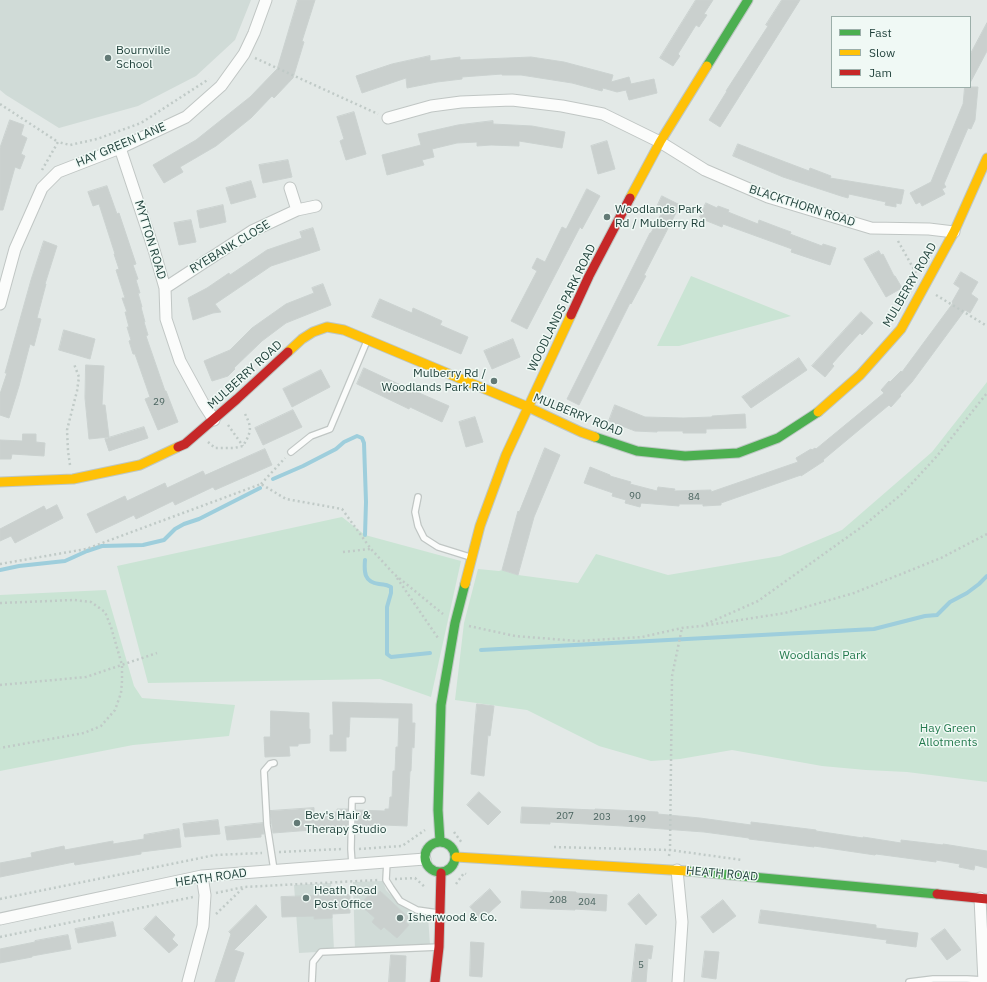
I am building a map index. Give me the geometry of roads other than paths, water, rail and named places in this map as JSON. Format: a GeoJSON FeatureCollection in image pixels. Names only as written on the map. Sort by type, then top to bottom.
{"type":"FeatureCollection","features":[{"type":"Feature","properties":{"kind":"street","name":"HAY GREEN LANE"},"geometry":{"type":"LineString","coordinates":[[0,304],[15,249],[42,188],[58,172],[120,148],[186,117],[221,86],[244,54],[254,33],[266,0]]}},
{"type":"Feature","properties":{"kind":"street","name":"WOODLANDS PARK ROAD"},"geometry":{"type":"LineString","coordinates":[[440,841],[438,810],[441,705],[455,623],[480,526],[506,455],[589,276],[642,179],[660,142],[748,0]]}},
{"type":"Feature","properties":{"kind":"street","name":"BLACKTHORN ROAD"},"geometry":{"type":"LineString","coordinates":[[388,118],[431,106],[461,102],[512,100],[562,106],[603,114],[660,142],[705,170],[768,197],[871,228],[929,229],[954,232]]}},
{"type":"Feature","properties":{"kind":"street","name":"MYTTON ROAD"},"geometry":{"type":"LineString","coordinates":[[120,148],[154,250],[164,288],[166,319],[180,361],[203,403],[217,417]]}},
{"type":"Feature","properties":{"kind":"street","name":"MULBERRY ROAD"},"geometry":{"type":"LineString","coordinates":[[0,482],[73,479],[140,465],[185,444],[237,400],[302,339],[313,332],[327,328],[344,330],[581,432],[637,451],[685,456],[738,453],[778,438],[821,410],[860,375],[902,329],[954,232],[987,158]]}},
{"type":"Feature","properties":{"kind":"street"},"geometry":{"type":"LineString","coordinates":[[290,188],[297,210]]}},
{"type":"Feature","properties":{"kind":"street","name":"RYEBANK CLOSE"},"geometry":{"type":"LineString","coordinates":[[164,288],[252,231],[297,210],[316,206]]}},
{"type":"Feature","properties":{"kind":"street"},"geometry":{"type":"LineString","coordinates":[[440,841],[450,845],[454,849],[456,857],[451,869],[441,873],[432,871],[427,865],[425,859],[427,849],[432,844],[440,841]]}},
{"type":"Feature","properties":{"kind":"street","name":"HEATH ROAD"},"geometry":{"type":"LineString","coordinates":[[456,857],[672,869],[983,899]]}},
{"type":"Feature","properties":{"kind":"street","name":"HEATH ROAD"},"geometry":{"type":"LineString","coordinates":[[0,919],[202,876],[425,859]]}},
{"type":"Feature","properties":{"kind":"street"},"geometry":{"type":"LineString","coordinates":[[672,869],[682,922],[678,982]]}},
{"type":"Feature","properties":{"kind":"street"},"geometry":{"type":"LineString","coordinates":[[435,982],[439,947],[441,873]]}},
{"type":"Feature","properties":{"kind":"street"},"geometry":{"type":"LineString","coordinates":[[188,982],[203,926],[205,895],[202,876]]}},
{"type":"Feature","properties":{"kind":"street"},"geometry":{"type":"LineString","coordinates":[[983,899],[984,981]]}},
{"type":"Feature","properties":{"kind":"lane"},"geometry":{"type":"LineString","coordinates":[[291,452],[311,436],[330,429],[367,341]]}},
{"type":"Feature","properties":{"kind":"lane"},"geometry":{"type":"LineString","coordinates":[[418,497],[415,512],[418,526],[424,538],[438,547],[472,558]]}},
{"type":"Feature","properties":{"kind":"lane"},"geometry":{"type":"LineString","coordinates":[[274,763],[270,764],[264,771],[267,825],[274,870]]}},
{"type":"Feature","properties":{"kind":"lane"},"geometry":{"type":"LineString","coordinates":[[352,864],[352,800],[362,800]]}},
{"type":"Feature","properties":{"kind":"lane"},"geometry":{"type":"LineString","coordinates":[[387,861],[386,880],[400,901],[417,910],[440,914]]}},
{"type":"Feature","properties":{"kind":"lane"},"geometry":{"type":"LineString","coordinates":[[312,982],[313,962],[321,952],[439,947]]}},
{"type":"Feature","properties":{"kind":"lane"},"geometry":{"type":"LineString","coordinates":[[909,982],[933,978],[984,981]]}},
{"type":"Feature","properties":{"kind":"waterway"},"geometry":{"type":"LineString","coordinates":[[273,479],[303,466],[357,436],[362,438],[364,443],[366,502],[365,535]]}},
{"type":"Feature","properties":{"kind":"waterway"},"geometry":{"type":"LineString","coordinates":[[0,570],[19,566],[65,561],[102,546],[143,545],[164,540],[175,529],[184,524],[199,519],[260,488]]}},
{"type":"Feature","properties":{"kind":"waterway"},"geometry":{"type":"LineString","coordinates":[[365,560],[365,572],[368,579],[374,583],[391,587],[387,607],[387,654],[391,657],[430,653]]}},
{"type":"Feature","properties":{"kind":"waterway"},"geometry":{"type":"LineString","coordinates":[[481,650],[874,629],[925,616],[937,615],[950,602],[967,593],[987,576]]}},
{"type":"Feature","properties":{"kind":"place","name":"Bournville School"},"geometry":{"type":"Point","coordinates":[108,58]}},
{"type":"Feature","properties":{"kind":"place","name":"Woodlands Park Rd / Mulberry Rd"},"geometry":{"type":"Point","coordinates":[607,217]}},
{"type":"Feature","properties":{"kind":"place","name":"Mulberry Rd / Woodlands Park Rd"},"geometry":{"type":"Point","coordinates":[494,381]}},
{"type":"Feature","properties":{"kind":"place","name":"Bev's Hair & Therapy Studio"},"geometry":{"type":"Point","coordinates":[297,823]}},
{"type":"Feature","properties":{"kind":"place","name":"Heath Road Post Office"},"geometry":{"type":"Point","coordinates":[306,898]}},
{"type":"Feature","properties":{"kind":"place","name":"Isherwood & Co."},"geometry":{"type":"Point","coordinates":[400,918]}},
{"type":"Feature","properties":{"kind":"park label","name":"Woodlands Park"},"geometry":{"type":"Point","coordinates":[823,656]}},
{"type":"Feature","properties":{"kind":"park label","name":"Hay Green Allotments"},"geometry":{"type":"Point","coordinates":[948,736]}}]}
